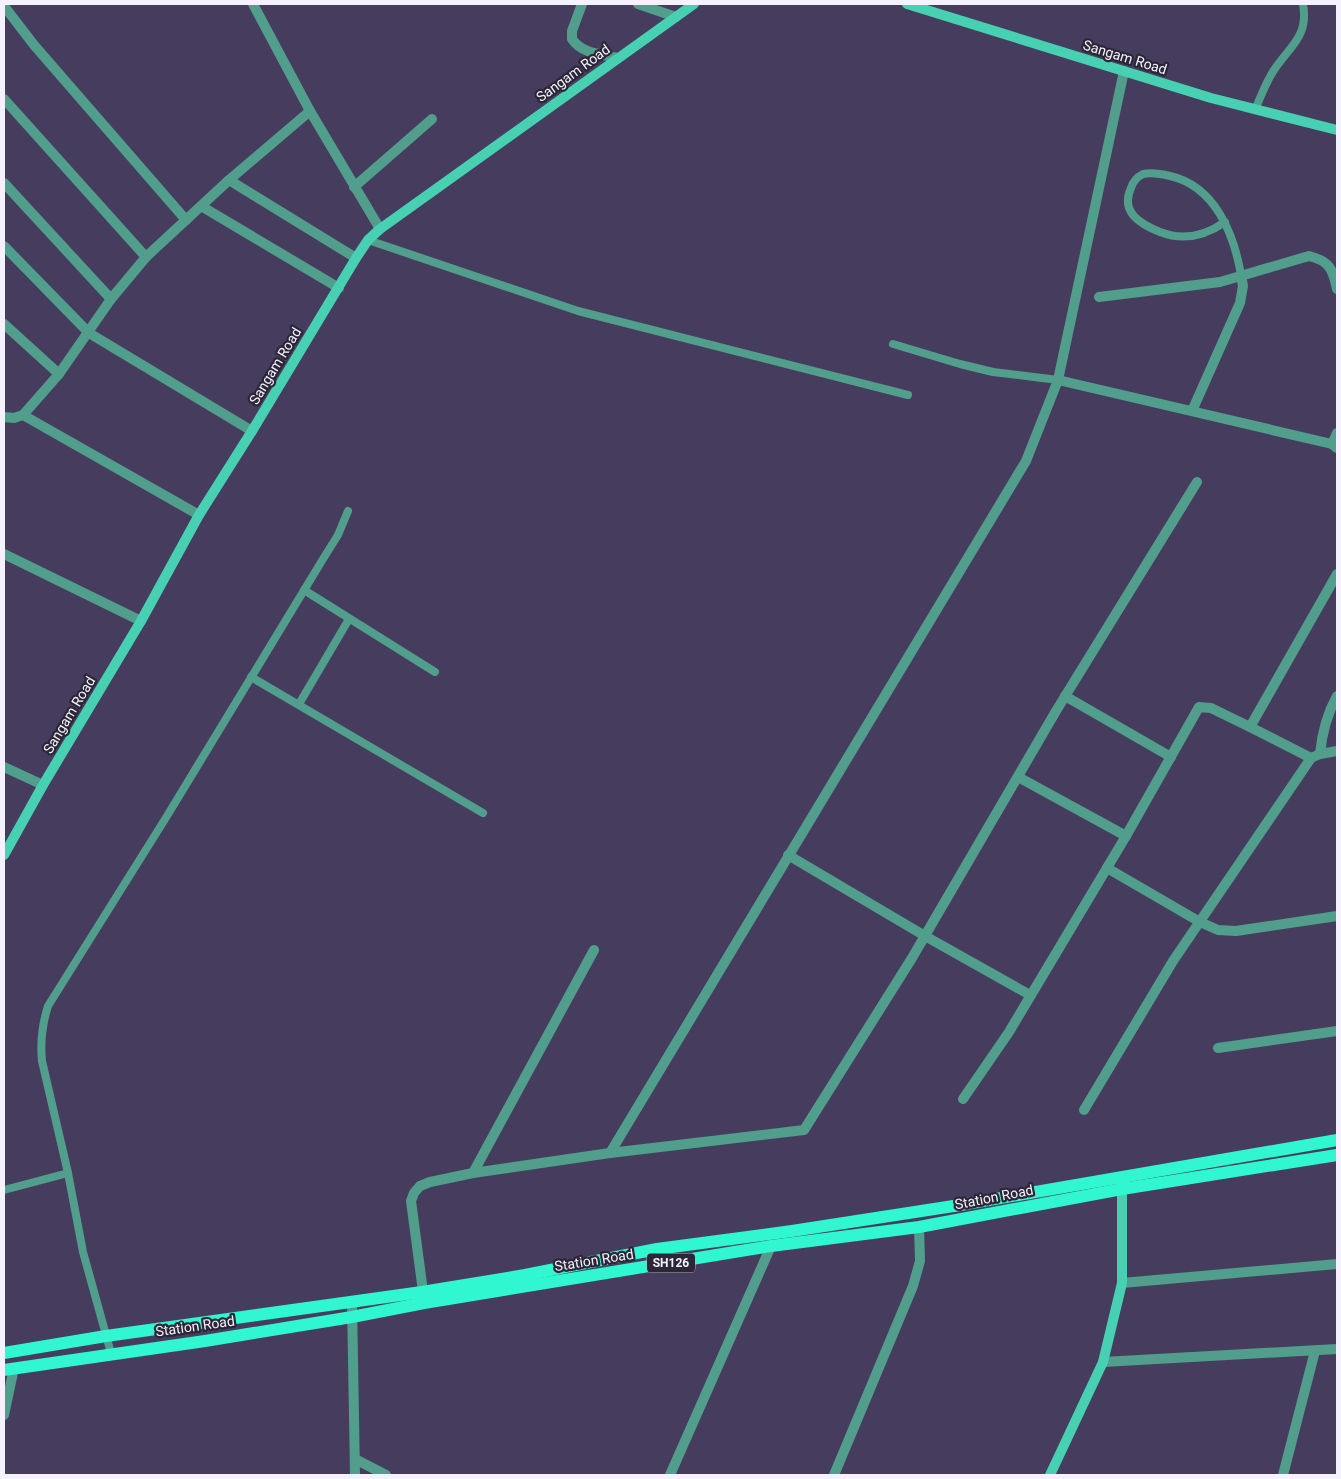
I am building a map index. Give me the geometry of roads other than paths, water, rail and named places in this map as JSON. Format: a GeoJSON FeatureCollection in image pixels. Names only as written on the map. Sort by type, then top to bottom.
{"type":"FeatureCollection","features":[{"type":"Feature","properties":{"kind":"main road","name":"Station Road"},"geometry":{"type":"LineString","coordinates":[[4,1353],[106,1336],[352,1302],[423,1298],[771,1246],[919,1227],[1122,1183],[1337,1140]]}},
{"type":"Feature","properties":{"kind":"main road","name":"Station Road"},"geometry":{"type":"LineString","coordinates":[[9,1369],[205,1341],[352,1317],[423,1298],[525,1275],[656,1249],[1122,1183],[1337,1155]]}},
{"type":"Feature","properties":{"kind":"street"},"geometry":{"type":"LineString","coordinates":[[253,4],[310,111],[380,230]]}},
{"type":"Feature","properties":{"kind":"street"},"geometry":{"type":"LineString","coordinates":[[582,4],[572,31],[572,39],[576,45],[584,50],[618,58]]}},
{"type":"Feature","properties":{"kind":"street"},"geometry":{"type":"LineString","coordinates":[[638,4],[676,16]]}},
{"type":"Feature","properties":{"kind":"street","name":"Sangam Road"},"geometry":{"type":"LineString","coordinates":[[4,855],[43,785],[141,621],[199,514],[252,431],[368,240],[694,4]]}},
{"type":"Feature","properties":{"kind":"street","name":"Sangam Road"},"geometry":{"type":"LineString","coordinates":[[907,4],[1211,98],[1337,130]]}},
{"type":"Feature","properties":{"kind":"street"},"geometry":{"type":"LineString","coordinates":[[4,6],[34,45],[186,220]]}},
{"type":"Feature","properties":{"kind":"street"},"geometry":{"type":"LineString","coordinates":[[610,1153],[1026,461],[1058,380],[1124,71]]}},
{"type":"Feature","properties":{"kind":"street"},"geometry":{"type":"LineString","coordinates":[[4,99],[146,257]]}},
{"type":"Feature","properties":{"kind":"street"},"geometry":{"type":"LineString","coordinates":[[4,416],[14,418],[23,415],[59,374],[111,299],[146,257],[229,180],[310,111]]}},
{"type":"Feature","properties":{"kind":"street"},"geometry":{"type":"LineString","coordinates":[[354,187],[432,119]]}},
{"type":"Feature","properties":{"kind":"street"},"geometry":{"type":"LineString","coordinates":[[229,180],[356,258]]}},
{"type":"Feature","properties":{"kind":"street"},"geometry":{"type":"LineString","coordinates":[[4,183],[111,299]]}},
{"type":"Feature","properties":{"kind":"street"},"geometry":{"type":"LineString","coordinates":[[201,206],[339,288]]}},
{"type":"Feature","properties":{"kind":"street"},"geometry":{"type":"LineString","coordinates":[[4,246],[89,333],[252,431]]}},
{"type":"Feature","properties":{"kind":"street"},"geometry":{"type":"LineString","coordinates":[[1099,297],[1220,282],[1309,256],[1318,258],[1333,271],[1337,289]]}},
{"type":"Feature","properties":{"kind":"street"},"geometry":{"type":"LineString","coordinates":[[1192,411],[1240,304],[1243,286],[1241,276]]}},
{"type":"Feature","properties":{"kind":"street"},"geometry":{"type":"LineString","coordinates":[[4,324],[59,374]]}},
{"type":"Feature","properties":{"kind":"street"},"geometry":{"type":"LineString","coordinates":[[1058,380],[1334,446],[1337,432]]}},
{"type":"Feature","properties":{"kind":"street"},"geometry":{"type":"LineString","coordinates":[[23,415],[199,514]]}},
{"type":"Feature","properties":{"kind":"street"},"geometry":{"type":"LineString","coordinates":[[423,1298],[412,1201],[414,1193],[420,1186],[430,1182],[473,1173],[610,1153],[804,1130],[925,936],[1065,696],[1197,482]]}},
{"type":"Feature","properties":{"kind":"street"},"geometry":{"type":"LineString","coordinates":[[4,554],[141,621]]}},
{"type":"Feature","properties":{"kind":"street"},"geometry":{"type":"LineString","coordinates":[[1250,727],[1337,574]]}},
{"type":"Feature","properties":{"kind":"street"},"geometry":{"type":"LineString","coordinates":[[1065,696],[1171,756]]}},
{"type":"Feature","properties":{"kind":"street"},"geometry":{"type":"LineString","coordinates":[[1084,1110],[1173,961],[1316,756],[1326,722],[1337,696]]}},
{"type":"Feature","properties":{"kind":"street"},"geometry":{"type":"LineString","coordinates":[[963,1099],[1009,1032],[1126,836],[1199,707],[1211,708],[1316,756],[1337,750]]}},
{"type":"Feature","properties":{"kind":"street"},"geometry":{"type":"LineString","coordinates":[[4,767],[43,785]]}},
{"type":"Feature","properties":{"kind":"street"},"geometry":{"type":"LineString","coordinates":[[1018,777],[1126,836]]}},
{"type":"Feature","properties":{"kind":"street"},"geometry":{"type":"LineString","coordinates":[[788,855],[925,936],[1030,995]]}},
{"type":"Feature","properties":{"kind":"street"},"geometry":{"type":"LineString","coordinates":[[1107,868],[1200,922],[1218,930],[1236,931],[1337,916]]}},
{"type":"Feature","properties":{"kind":"street"},"geometry":{"type":"LineString","coordinates":[[473,1173],[594,950]]}},
{"type":"Feature","properties":{"kind":"street"},"geometry":{"type":"LineString","coordinates":[[1218,1048],[1337,1032]]}},
{"type":"Feature","properties":{"kind":"street"},"geometry":{"type":"LineString","coordinates":[[1050,1475],[1103,1362],[1122,1283],[1122,1183]]}},
{"type":"Feature","properties":{"kind":"street"},"geometry":{"type":"LineString","coordinates":[[834,1475],[913,1286],[920,1261],[919,1227]]}},
{"type":"Feature","properties":{"kind":"street"},"geometry":{"type":"LineString","coordinates":[[670,1475],[771,1246]]}},
{"type":"Feature","properties":{"kind":"street"},"geometry":{"type":"LineString","coordinates":[[1122,1283],[1337,1264]]}},
{"type":"Feature","properties":{"kind":"street"},"geometry":{"type":"LineString","coordinates":[[352,1302],[355,1475]]}},
{"type":"Feature","properties":{"kind":"street"},"geometry":{"type":"LineString","coordinates":[[1103,1362],[1337,1349]]}},
{"type":"Feature","properties":{"kind":"street"},"geometry":{"type":"LineString","coordinates":[[1283,1475],[1315,1351]]}},
{"type":"Feature","properties":{"kind":"street"},"geometry":{"type":"LineString","coordinates":[[4,1415],[9,1369]]}},
{"type":"Feature","properties":{"kind":"street"},"geometry":{"type":"LineString","coordinates":[[355,1459],[386,1475]]}},
{"type":"Feature","properties":{"kind":"lane"},"geometry":{"type":"LineString","coordinates":[[1256,110],[1274,69],[1286,55],[1302,29],[1306,16],[1303,4]]}},
{"type":"Feature","properties":{"kind":"lane"},"geometry":{"type":"LineString","coordinates":[[1225,222],[1214,230],[1197,236],[1180,237],[1161,232],[1141,223],[1131,213],[1128,206],[1128,195],[1137,177],[1146,174],[1175,177],[1194,186],[1208,198],[1225,222],[1232,238],[1241,276]]}},
{"type":"Feature","properties":{"kind":"lane"},"geometry":{"type":"LineString","coordinates":[[368,240],[578,311],[908,395]]}},
{"type":"Feature","properties":{"kind":"lane"},"geometry":{"type":"LineString","coordinates":[[892,344],[993,372],[1058,380]]}},
{"type":"Feature","properties":{"kind":"lane"},"geometry":{"type":"LineString","coordinates":[[111,1353],[83,1252],[68,1173],[42,1061],[40,1046],[42,1027],[48,1006],[167,816],[338,535],[348,511]]}},
{"type":"Feature","properties":{"kind":"lane"},"geometry":{"type":"LineString","coordinates":[[304,590],[435,672]]}},
{"type":"Feature","properties":{"kind":"lane"},"geometry":{"type":"LineString","coordinates":[[299,704],[349,619]]}},
{"type":"Feature","properties":{"kind":"lane"},"geometry":{"type":"LineString","coordinates":[[251,677],[483,813]]}},
{"type":"Feature","properties":{"kind":"lane"},"geometry":{"type":"LineString","coordinates":[[4,1190],[68,1173]]}}]}
